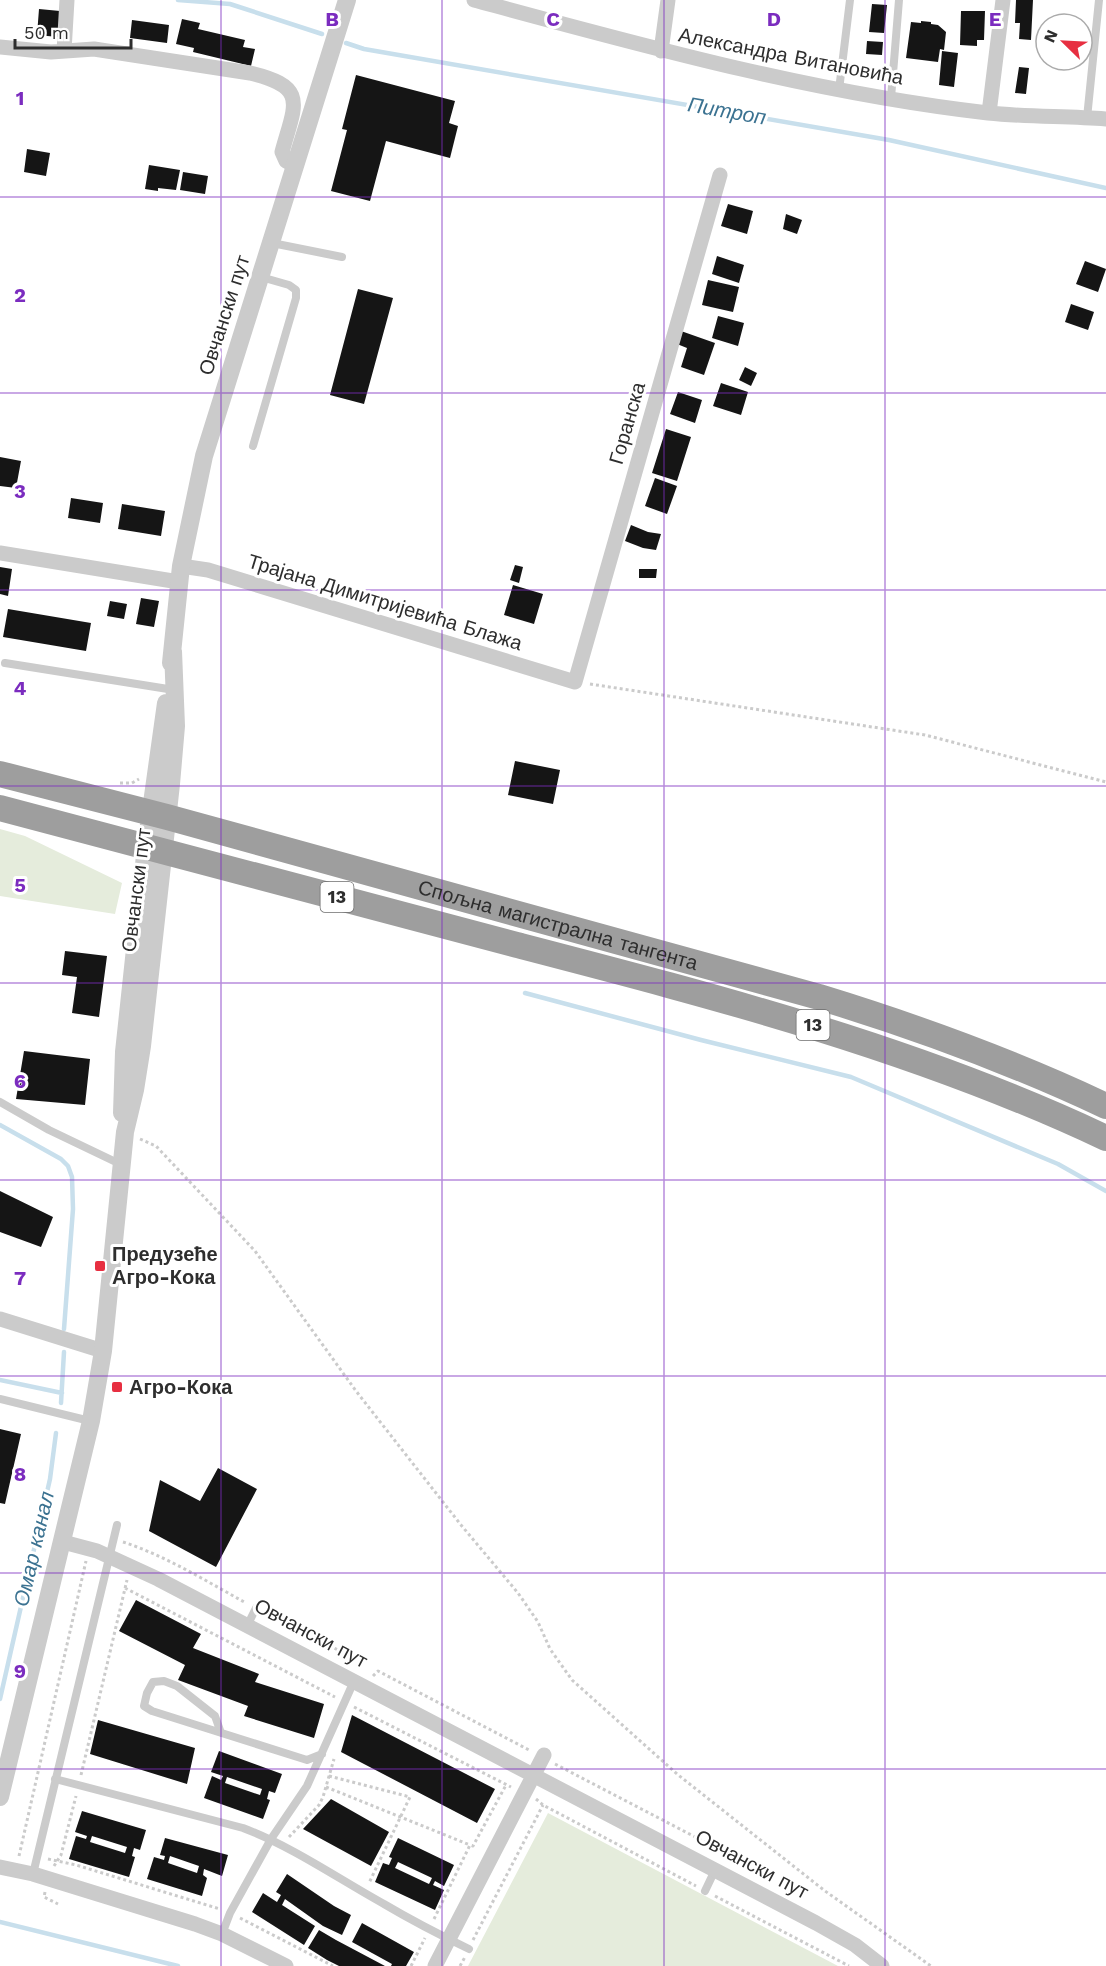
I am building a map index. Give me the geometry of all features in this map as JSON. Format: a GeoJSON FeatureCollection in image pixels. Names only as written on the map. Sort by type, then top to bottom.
{"type":"FeatureCollection","features":[{"type":"Feature","properties":{"kind":"highway","name":"Спољна магистрална тангента"},"geometry":{"type":"LineString","coordinates":[[0,774],[159,815],[865,1011],[994,1058],[1106,1106]]}},
{"type":"Feature","properties":{"kind":"highway","name":"Спољна магистрална тангента"},"geometry":{"type":"LineString","coordinates":[[0,808],[799,1021],[956,1074],[1018,1098],[1106,1138]]}},
{"type":"Feature","properties":{"kind":"street"},"geometry":{"type":"LineString","coordinates":[[64,51],[67,0]]}},
{"type":"Feature","properties":{"kind":"street","name":"Овчански пут"},"geometry":{"type":"LineString","coordinates":[[0,1797],[91,1421],[103,1351],[124,1132],[122,1079],[155,849],[168,689],[180,574],[189,520],[204,456],[347,0]]}},
{"type":"Feature","properties":{"kind":"street","name":"Александра Витановића"},"geometry":{"type":"LineString","coordinates":[[474,0],[661,51],[839,90],[989,113],[1106,119]]}},
{"type":"Feature","properties":{"kind":"street"},"geometry":{"type":"LineString","coordinates":[[661,51],[668,0]]}},
{"type":"Feature","properties":{"kind":"street"},"geometry":{"type":"LineString","coordinates":[[989,113],[1003,0]]}},
{"type":"Feature","properties":{"kind":"street"},"geometry":{"type":"LineString","coordinates":[[0,47],[34,51],[94,49],[272,78],[288,89],[294,101],[282,152],[286,161],[295,166]]}},
{"type":"Feature","properties":{"kind":"street","name":"Горанска"},"geometry":{"type":"LineString","coordinates":[[575,682],[720,175]]}},
{"type":"Feature","properties":{"kind":"street","name":"Трајана Димитријевића Блажа"},"geometry":{"type":"LineString","coordinates":[[0,553],[180,574],[208,570],[575,682]]}},
{"type":"Feature","properties":{"kind":"street","name":"Овчански пут"},"geometry":{"type":"LineString","coordinates":[[159,815],[176,726],[173,651]]}},
{"type":"Feature","properties":{"kind":"street"},"geometry":{"type":"LineString","coordinates":[[0,1319],[103,1351]]}},
{"type":"Feature","properties":{"kind":"street","name":"Овчански пут"},"geometry":{"type":"LineString","coordinates":[[63,1542],[87,1547],[110,1556],[247,1626],[361,1679],[516,1767],[855,1945],[882,1966]]}},
{"type":"Feature","properties":{"kind":"street"},"geometry":{"type":"LineString","coordinates":[[435,1966],[543,1756]]}},
{"type":"Feature","properties":{"kind":"street"},"geometry":{"type":"LineString","coordinates":[[0,1867],[33,1874],[222,1934],[286,1966]]}},
{"type":"Feature","properties":{"kind":"lane"},"geometry":{"type":"LineString","coordinates":[[839,90],[850,0]]}},
{"type":"Feature","properties":{"kind":"lane"},"geometry":{"type":"LineString","coordinates":[[891,98],[899,0]]}},
{"type":"Feature","properties":{"kind":"lane"},"geometry":{"type":"LineString","coordinates":[[1088,118],[1099,0]]}},
{"type":"Feature","properties":{"kind":"lane"},"geometry":{"type":"LineString","coordinates":[[270,243],[342,257]]}},
{"type":"Feature","properties":{"kind":"lane"},"geometry":{"type":"LineString","coordinates":[[253,446],[296,298],[296,290],[289,285],[260,277]]}},
{"type":"Feature","properties":{"kind":"lane"},"geometry":{"type":"LineString","coordinates":[[5,663],[168,689]]}},
{"type":"Feature","properties":{"kind":"lane"},"geometry":{"type":"LineString","coordinates":[[0,1102],[49,1130],[121,1165]]}},
{"type":"Feature","properties":{"kind":"lane"},"geometry":{"type":"LineString","coordinates":[[0,1399],[91,1421]]}},
{"type":"Feature","properties":{"kind":"lane"},"geometry":{"type":"LineString","coordinates":[[33,1874],[117,1526]]}},
{"type":"Feature","properties":{"kind":"lane"},"geometry":{"type":"LineString","coordinates":[[247,1626],[256,1608]]}},
{"type":"Feature","properties":{"kind":"lane"},"geometry":{"type":"LineString","coordinates":[[222,1934],[230,1913],[271,1839],[307,1786],[344,1702],[361,1679]]}},
{"type":"Feature","properties":{"kind":"lane"},"geometry":{"type":"LineString","coordinates":[[221,1733],[215,1716],[177,1686],[164,1681],[153,1682],[144,1706],[152,1712],[307,1760],[322,1754]]}},
{"type":"Feature","properties":{"kind":"lane"},"geometry":{"type":"LineString","coordinates":[[55,1779],[243,1828],[271,1839],[364,1893],[469,1949]]}},
{"type":"Feature","properties":{"kind":"lane"},"geometry":{"type":"LineString","coordinates":[[705,1891],[715,1870]]}},
{"type":"Feature","properties":{"kind":"path"},"geometry":{"type":"LineString","coordinates":[[575,682],[925,735],[1106,782]]}},
{"type":"Feature","properties":{"kind":"path"},"geometry":{"type":"LineString","coordinates":[[124,1132],[156,1146],[255,1251],[356,1391],[461,1525],[518,1593],[538,1622],[550,1649],[572,1680],[677,1774],[825,1891],[931,1966]]}},
{"type":"Feature","properties":{"kind":"path"},"geometry":{"type":"LineString","coordinates":[[113,1539],[138,1547],[207,1581],[340,1651],[339,1662]]}},
{"type":"Feature","properties":{"kind":"path"},"geometry":{"type":"LineString","coordinates":[[15,1861],[20,1851],[86,1566],[86,1561],[83,1559],[87,1547]]}},
{"type":"Feature","properties":{"kind":"path"},"geometry":{"type":"LineString","coordinates":[[58,1904],[44,1897],[56,1861],[61,1855],[125,1588],[138,1547]]}},
{"type":"Feature","properties":{"kind":"path"},"geometry":{"type":"LineString","coordinates":[[125,1588],[344,1702],[525,1792],[543,1805],[849,1966]]}},
{"type":"Feature","properties":{"kind":"path"},"geometry":{"type":"LineString","coordinates":[[361,1679],[372,1677],[378,1671],[774,1878]]}},
{"type":"Feature","properties":{"kind":"path"},"geometry":{"type":"LineString","coordinates":[[326,1787],[474,1846],[525,1748]]}},
{"type":"Feature","properties":{"kind":"path"},"geometry":{"type":"LineString","coordinates":[[329,1776],[410,1797],[364,1893]]}},
{"type":"Feature","properties":{"kind":"path"},"geometry":{"type":"LineString","coordinates":[[460,1966],[543,1805]]}},
{"type":"Feature","properties":{"kind":"path"},"geometry":{"type":"LineString","coordinates":[[411,1966],[470,1845]]}},
{"type":"Feature","properties":{"kind":"path"},"geometry":{"type":"LineString","coordinates":[[20,1851],[199,1901],[230,1913],[333,1966]]}},
{"type":"Feature","properties":{"kind":"green space"},"geometry":{"type":"Polygon","coordinates":[[[0,829],[25,836],[122,883],[115,914],[0,896],[0,829]]]}},
{"type":"Feature","properties":{"kind":"green space"},"geometry":{"type":"Polygon","coordinates":[[[548,1813],[838,1966],[468,1966],[548,1813]]]}},
{"type":"Feature","properties":{"kind":"building"},"geometry":{"type":"Polygon","coordinates":[[[1016,0],[1033,0],[1031,40],[1019,39],[1020,23],[1015,23],[1016,0]]]}},
{"type":"Feature","properties":{"kind":"building"},"geometry":{"type":"Polygon","coordinates":[[[872,4],[887,5],[884,33],[869,32],[872,4]]]}},
{"type":"Feature","properties":{"kind":"building"},"geometry":{"type":"Polygon","coordinates":[[[39,9],[60,11],[58,37],[37,35],[39,9]]]}},
{"type":"Feature","properties":{"kind":"building"},"geometry":{"type":"Polygon","coordinates":[[[961,11],[985,11],[984,40],[977,40],[977,46],[960,45],[961,11]]]}},
{"type":"Feature","properties":{"kind":"building"},"geometry":{"type":"Polygon","coordinates":[[[182,19],[200,23],[198,29],[245,40],[243,47],[255,49],[251,66],[193,52],[194,48],[176,44],[182,19]]]}},
{"type":"Feature","properties":{"kind":"building"},"geometry":{"type":"Polygon","coordinates":[[[132,20],[169,25],[167,43],[130,38],[132,20]]]}},
{"type":"Feature","properties":{"kind":"building"},"geometry":{"type":"Polygon","coordinates":[[[921,21],[938,25],[946,32],[944,50],[940,49],[938,62],[906,58],[911,22],[921,23],[921,21]]]}},
{"type":"Feature","properties":{"kind":"building"},"geometry":{"type":"Polygon","coordinates":[[[867,41],[883,42],[882,55],[866,54],[867,41]]]}},
{"type":"Feature","properties":{"kind":"building"},"geometry":{"type":"Polygon","coordinates":[[[942,51],[958,53],[954,87],[939,85],[942,51]]]}},
{"type":"Feature","properties":{"kind":"building"},"geometry":{"type":"Polygon","coordinates":[[[1019,67],[1029,68],[1026,94],[1015,93],[1019,67]]]}},
{"type":"Feature","properties":{"kind":"building"},"geometry":{"type":"Polygon","coordinates":[[[356,75],[455,101],[449,123],[458,126],[450,158],[386,141],[370,201],[331,191],[347,130],[342,129],[356,75]]]}},
{"type":"Feature","properties":{"kind":"building"},"geometry":{"type":"Polygon","coordinates":[[[27,149],[50,153],[46,176],[24,172],[27,149]]]}},
{"type":"Feature","properties":{"kind":"building"},"geometry":{"type":"Polygon","coordinates":[[[149,165],[180,170],[176,190],[145,189],[149,165]]]}},
{"type":"Feature","properties":{"kind":"building"},"geometry":{"type":"Polygon","coordinates":[[[183,172],[208,176],[205,194],[180,190],[183,172]]]}},
{"type":"Feature","properties":{"kind":"building"},"geometry":{"type":"Polygon","coordinates":[[[728,204],[753,211],[747,234],[721,226],[728,204]]]}},
{"type":"Feature","properties":{"kind":"building"},"geometry":{"type":"Polygon","coordinates":[[[786,214],[802,220],[797,234],[783,229],[786,214]]]}},
{"type":"Feature","properties":{"kind":"building"},"geometry":{"type":"Polygon","coordinates":[[[717,256],[744,265],[739,283],[712,274],[717,256]]]}},
{"type":"Feature","properties":{"kind":"building"},"geometry":{"type":"Polygon","coordinates":[[[1085,261],[1106,269],[1098,292],[1076,284],[1085,261]]]}},
{"type":"Feature","properties":{"kind":"building"},"geometry":{"type":"Polygon","coordinates":[[[708,280],[739,287],[733,312],[702,305],[708,280]]]}},
{"type":"Feature","properties":{"kind":"building"},"geometry":{"type":"Polygon","coordinates":[[[358,289],[393,298],[364,404],[330,395],[358,289]]]}},
{"type":"Feature","properties":{"kind":"building"},"geometry":{"type":"Polygon","coordinates":[[[1071,304],[1094,312],[1088,330],[1065,322],[1071,304]]]}},
{"type":"Feature","properties":{"kind":"building"},"geometry":{"type":"Polygon","coordinates":[[[718,316],[744,323],[738,346],[712,338],[718,316]]]}},
{"type":"Feature","properties":{"kind":"building"},"geometry":{"type":"Polygon","coordinates":[[[681,331],[715,343],[704,375],[681,367],[687,348],[677,344],[681,331]]]}},
{"type":"Feature","properties":{"kind":"building"},"geometry":{"type":"Polygon","coordinates":[[[745,367],[757,373],[751,386],[739,380],[745,367]]]}},
{"type":"Feature","properties":{"kind":"building"},"geometry":{"type":"Polygon","coordinates":[[[721,383],[748,392],[741,415],[713,406],[721,383]]]}},
{"type":"Feature","properties":{"kind":"building"},"geometry":{"type":"Polygon","coordinates":[[[678,392],[702,400],[695,423],[670,414],[678,392]]]}},
{"type":"Feature","properties":{"kind":"building"},"geometry":{"type":"Polygon","coordinates":[[[666,429],[691,437],[677,481],[652,473],[666,429]]]}},
{"type":"Feature","properties":{"kind":"building"},"geometry":{"type":"Polygon","coordinates":[[[0,457],[21,461],[16,488],[0,486],[0,457]]]}},
{"type":"Feature","properties":{"kind":"building"},"geometry":{"type":"Polygon","coordinates":[[[655,478],[677,486],[667,514],[645,506],[655,478]]]}},
{"type":"Feature","properties":{"kind":"building"},"geometry":{"type":"Polygon","coordinates":[[[71,498],[103,503],[100,523],[68,518],[71,498]]]}},
{"type":"Feature","properties":{"kind":"building"},"geometry":{"type":"Polygon","coordinates":[[[122,504],[165,511],[161,536],[118,529],[122,504]]]}},
{"type":"Feature","properties":{"kind":"building"},"geometry":{"type":"Polygon","coordinates":[[[631,525],[648,532],[661,534],[656,550],[625,541],[631,525]]]}},
{"type":"Feature","properties":{"kind":"building"},"geometry":{"type":"Polygon","coordinates":[[[515,565],[523,567],[519,583],[510,580],[515,565]]]}},
{"type":"Feature","properties":{"kind":"building"},"geometry":{"type":"Polygon","coordinates":[[[0,567],[12,569],[8,596],[0,594],[0,567]]]}},
{"type":"Feature","properties":{"kind":"building"},"geometry":{"type":"Polygon","coordinates":[[[639,569],[657,569],[656,578],[639,578],[639,569]]]}},
{"type":"Feature","properties":{"kind":"building"},"geometry":{"type":"Polygon","coordinates":[[[513,585],[543,594],[534,624],[504,615],[513,585]]]}},
{"type":"Feature","properties":{"kind":"building"},"geometry":{"type":"Polygon","coordinates":[[[141,598],[159,601],[154,627],[136,624],[141,598]]]}},
{"type":"Feature","properties":{"kind":"building"},"geometry":{"type":"Polygon","coordinates":[[[110,601],[127,604],[124,619],[107,616],[110,601]]]}},
{"type":"Feature","properties":{"kind":"building"},"geometry":{"type":"Polygon","coordinates":[[[8,609],[91,623],[86,651],[3,637],[8,609]]]}},
{"type":"Feature","properties":{"kind":"building"},"geometry":{"type":"Polygon","coordinates":[[[515,761],[560,770],[553,804],[508,795],[515,761]]]}},
{"type":"Feature","properties":{"kind":"building"},"geometry":{"type":"Polygon","coordinates":[[[65,951],[107,956],[99,1017],[72,1013],[77,977],[62,975],[65,951]]]}},
{"type":"Feature","properties":{"kind":"building"},"geometry":{"type":"Polygon","coordinates":[[[24,1051],[90,1059],[85,1105],[16,1099],[24,1051]]]}},
{"type":"Feature","properties":{"kind":"building"},"geometry":{"type":"Polygon","coordinates":[[[0,1191],[53,1217],[41,1247],[0,1232],[0,1191]]]}},
{"type":"Feature","properties":{"kind":"building"},"geometry":{"type":"Polygon","coordinates":[[[0,1429],[21,1434],[5,1504],[0,1503],[0,1429]]]}},
{"type":"Feature","properties":{"kind":"building"},"geometry":{"type":"Polygon","coordinates":[[[218,1468],[257,1489],[216,1567],[149,1531],[160,1480],[200,1501],[218,1468]]]}},
{"type":"Feature","properties":{"kind":"building"},"geometry":{"type":"Polygon","coordinates":[[[136,1600],[201,1634],[193,1648],[259,1674],[255,1682],[324,1704],[314,1738],[244,1716],[248,1706],[178,1680],[185,1665],[119,1631],[136,1600]]]}},
{"type":"Feature","properties":{"kind":"building"},"geometry":{"type":"Polygon","coordinates":[[[352,1715],[495,1789],[477,1823],[341,1752],[352,1715]]]}},
{"type":"Feature","properties":{"kind":"building"},"geometry":{"type":"Polygon","coordinates":[[[98,1720],[195,1748],[187,1784],[90,1754],[98,1720]]]}},
{"type":"Feature","properties":{"kind":"building"},"geometry":{"type":"Polygon","coordinates":[[[219,1751],[282,1774],[275,1793],[269,1791],[267,1799],[270,1800],[263,1819],[204,1798],[212,1776],[221,1780],[223,1776],[211,1772],[219,1751]],[[227,1777],[225,1783],[260,1795],[262,1789],[227,1777]]]}},
{"type":"Feature","properties":{"kind":"building"},"geometry":{"type":"Polygon","coordinates":[[[331,1799],[389,1832],[371,1866],[303,1829],[331,1799]]]}},
{"type":"Feature","properties":{"kind":"building"},"geometry":{"type":"Polygon","coordinates":[[[82,1811],[146,1830],[140,1850],[134,1848],[132,1856],[135,1857],[129,1877],[69,1859],[76,1836],[86,1839],[87,1836],[75,1832],[82,1811]],[[92,1836],[90,1842],[125,1853],[127,1847],[92,1836]]]}},
{"type":"Feature","properties":{"kind":"building"},"geometry":{"type":"Polygon","coordinates":[[[165,1838],[228,1855],[222,1876],[204,1869],[203,1875],[207,1878],[202,1896],[147,1879],[154,1857],[164,1860],[165,1856],[160,1855],[165,1838]],[[170,1856],[168,1863],[197,1873],[199,1866],[170,1856]]]}},
{"type":"Feature","properties":{"kind":"building"},"geometry":{"type":"Polygon","coordinates":[[[398,1838],[454,1865],[444,1886],[435,1881],[433,1885],[444,1890],[435,1910],[375,1882],[383,1863],[389,1865],[392,1858],[389,1857],[398,1838]],[[398,1862],[395,1868],[429,1884],[432,1878],[398,1862]]]}},
{"type":"Feature","properties":{"kind":"building"},"geometry":{"type":"Polygon","coordinates":[[[287,1874],[351,1915],[342,1935],[323,1926],[285,1899],[282,1905],[315,1926],[304,1945],[252,1912],[263,1893],[277,1902],[281,1895],[276,1892],[287,1874]]]}},
{"type":"Feature","properties":{"kind":"building"},"geometry":{"type":"Polygon","coordinates":[[[362,1923],[414,1952],[406,1966],[391,1966],[392,1964],[352,1942],[362,1923]]]}},
{"type":"Feature","properties":{"kind":"building"},"geometry":{"type":"Polygon","coordinates":[[[319,1930],[385,1966],[339,1966],[327,1960],[308,1948],[319,1930]]]}},
{"type":"Feature","properties":{"kind":"waterway","name":"Питроп"},"geometry":{"type":"LineString","coordinates":[[178,0],[230,4],[322,34]]}},
{"type":"Feature","properties":{"kind":"waterway","name":"Питроп"},"geometry":{"type":"LineString","coordinates":[[346,43],[364,49],[889,140],[1106,188]]}},
{"type":"Feature","properties":{"kind":"waterway"},"geometry":{"type":"LineString","coordinates":[[525,993],[851,1077],[1058,1164],[1106,1191]]}},
{"type":"Feature","properties":{"kind":"waterway","name":"Омар канал"},"geometry":{"type":"LineString","coordinates":[[0,1125],[61,1159],[68,1166],[72,1177],[73,1209],[64,1329]]}},
{"type":"Feature","properties":{"kind":"waterway","name":"Омар канал"},"geometry":{"type":"LineString","coordinates":[[61,1403],[64,1352]]}},
{"type":"Feature","properties":{"kind":"waterway"},"geometry":{"type":"LineString","coordinates":[[0,1380],[62,1393]]}},
{"type":"Feature","properties":{"kind":"waterway","name":"Омар канал"},"geometry":{"type":"LineString","coordinates":[[0,1699],[50,1479],[56,1433]]}},
{"type":"Feature","properties":{"kind":"waterway"},"geometry":{"type":"LineString","coordinates":[[0,1922],[178,1966]]}},
{"type":"Feature","properties":{"kind":"place","name":"Предузеће Агро-Кока"},"geometry":{"type":"Point","coordinates":[100,1266]}},
{"type":"Feature","properties":{"kind":"place","name":"Агро-Кока"},"geometry":{"type":"Point","coordinates":[117,1387]}}]}
